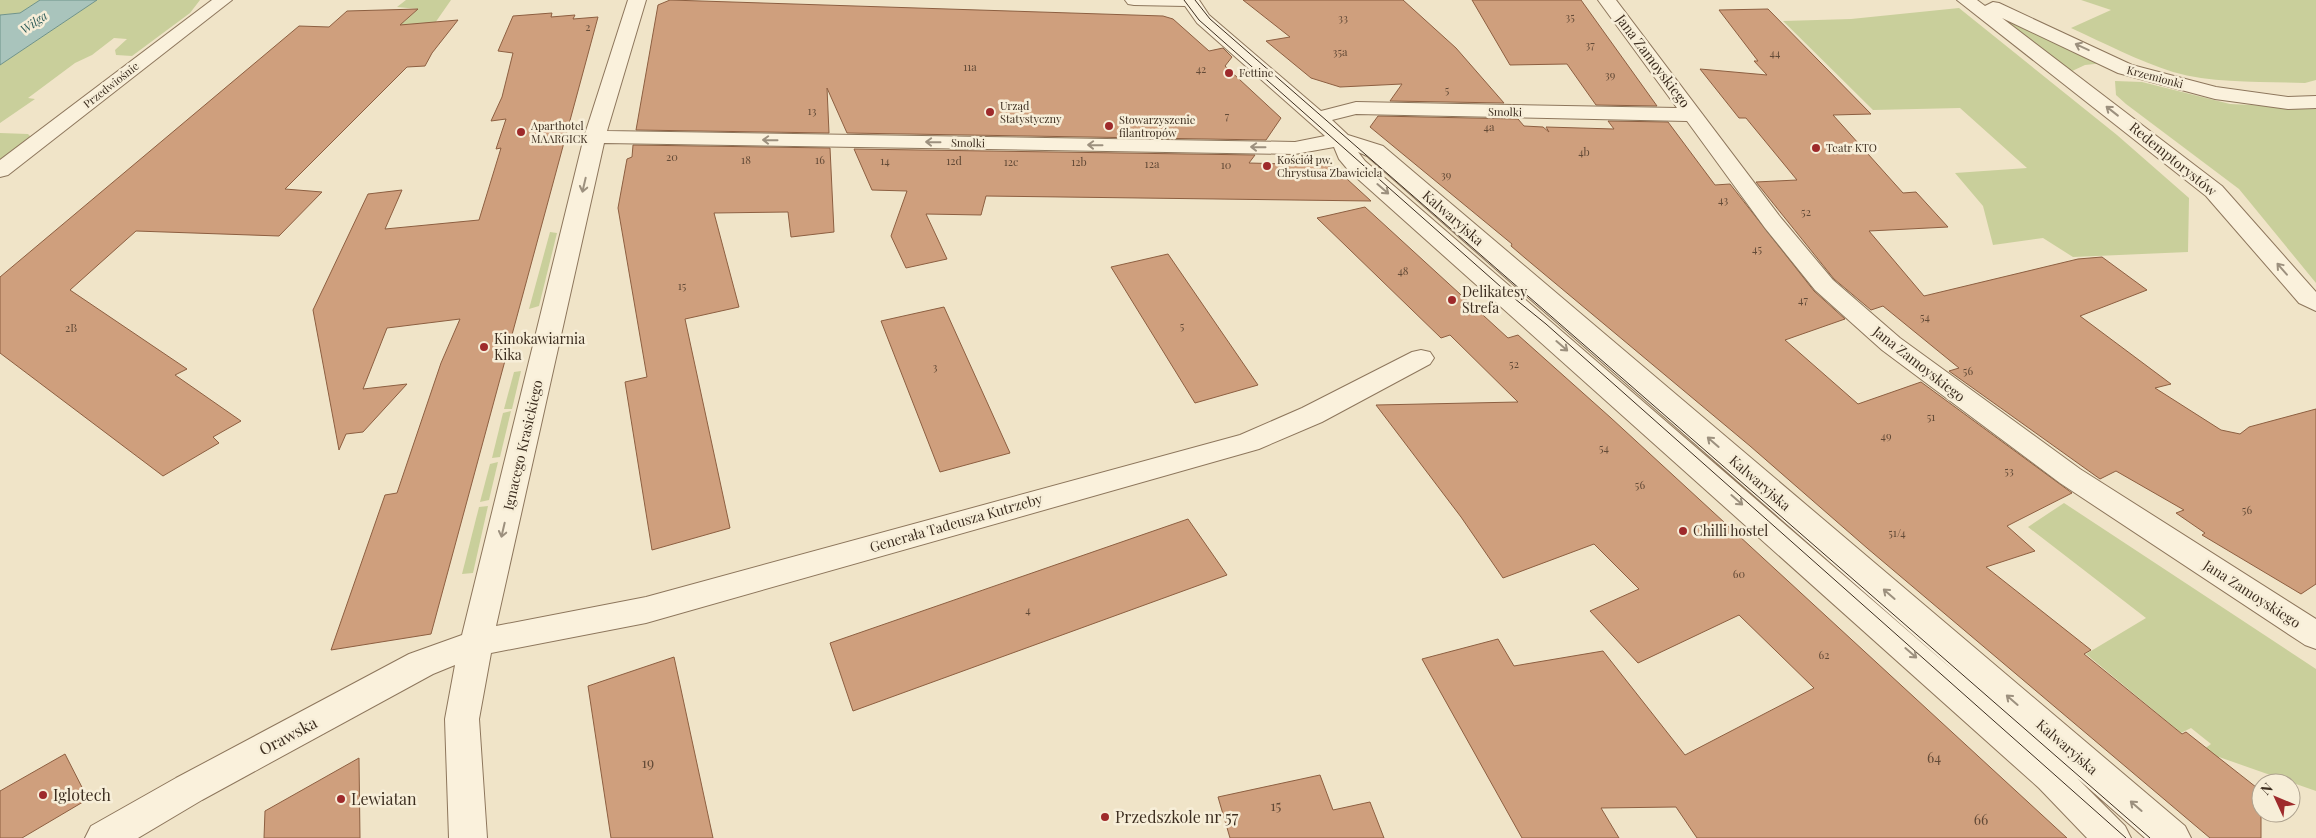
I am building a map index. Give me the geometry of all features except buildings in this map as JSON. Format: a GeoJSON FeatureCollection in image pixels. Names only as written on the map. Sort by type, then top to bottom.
{"type":"FeatureCollection","features":[{"type":"Feature","properties":{"kind":"street","name":"Przedwiośnie"},"geometry":{"type":"LineString","coordinates":[[0,170],[223,0]]}},
{"type":"Feature","properties":{"kind":"street","name":"Ignacego Krasickiego"},"geometry":{"type":"LineString","coordinates":[[468,838],[462,719],[476,643],[595,137],[636,0]]}},
{"type":"Feature","properties":{"kind":"street"},"geometry":{"type":"LineString","coordinates":[[1134,0],[1190,1]]}},
{"type":"Feature","properties":{"kind":"street","name":"Jana Zamoyskiego"},"geometry":{"type":"LineString","coordinates":[[1607,0],[1773,223],[1824,285],[1891,344],[1982,413],[2070,476],[2316,636]]}},
{"type":"Feature","properties":{"kind":"street","name":"Redemptorystów"},"geometry":{"type":"LineString","coordinates":[[1966,0],[2083,88],[2214,191],[2308,298],[2316,303]]}},
{"type":"Feature","properties":{"kind":"street","name":"Krzemionki"},"geometry":{"type":"LineString","coordinates":[[1978,0],[2125,69],[2215,93],[2288,102],[2316,102]]}},
{"type":"Feature","properties":{"kind":"street","name":"Kalwaryjska"},"geometry":{"type":"LineString","coordinates":[[1190,1],[1203,18],[1341,139],[1375,151],[2172,838]]}},
{"type":"Feature","properties":{"kind":"street"},"geometry":{"type":"LineString","coordinates":[[2083,88],[2086,78],[2103,72],[2125,69]]}},
{"type":"Feature","properties":{"kind":"street","name":"Smolki"},"geometry":{"type":"LineString","coordinates":[[1317,118],[1356,108],[1694,115]]}},
{"type":"Feature","properties":{"kind":"street","name":"Smolki"},"geometry":{"type":"LineString","coordinates":[[595,137],[1295,148],[1341,139]]}},
{"type":"Feature","properties":{"kind":"street","name":"Kalwaryjska"},"geometry":{"type":"LineString","coordinates":[[1341,139],[1350,159],[1357,166],[2052,777],[2112,838]]}},
{"type":"Feature","properties":{"kind":"street","name":"Generała Tadeusza Kutrzeby"},"geometry":{"type":"LineString","coordinates":[[476,643],[646,610],[1249,442],[1312,415],[1387,374],[1421,358]]}},
{"type":"Feature","properties":{"kind":"street","name":"Orawska"},"geometry":{"type":"LineString","coordinates":[[104,838],[189,789],[420,664],[476,643]]}},
{"type":"Feature","properties":{"kind":"green space"},"geometry":{"type":"Polygon","coordinates":[[[0,0],[40,0],[20,13],[0,15],[0,0]]]}},
{"type":"Feature","properties":{"kind":"green space"},"geometry":{"type":"Polygon","coordinates":[[[97,0],[200,0],[190,13],[132,56],[116,55],[115,50],[127,39],[114,38],[92,55],[75,63],[28,98],[35,99],[0,123],[0,65],[97,0]]]}},
{"type":"Feature","properties":{"kind":"green space"},"geometry":{"type":"Polygon","coordinates":[[[406,0],[451,0],[435,23],[425,28],[377,24],[383,22],[404,22],[418,9],[397,7],[406,0]]]}},
{"type":"Feature","properties":{"kind":"green space"},"geometry":{"type":"Polygon","coordinates":[[[2081,0],[2316,0],[2316,80],[2305,83],[2222,80],[2189,76],[2160,68],[2071,28],[2111,10],[2081,0]]]}},
{"type":"Feature","properties":{"kind":"green space"},"geometry":{"type":"Polygon","coordinates":[[[1959,8],[2117,135],[2189,198],[2188,252],[2073,257],[2043,238],[1993,245],[1983,206],[1955,173],[2027,168],[1960,108],[1873,110],[1783,21],[1851,19],[1959,8]]]}},
{"type":"Feature","properties":{"kind":"green space"},"geometry":{"type":"Polygon","coordinates":[[[1998,16],[2104,63],[2085,65],[2070,72],[1998,16]]]}},
{"type":"Feature","properties":{"kind":"green space"},"geometry":{"type":"Polygon","coordinates":[[[2115,81],[2142,82],[2230,104],[2316,108],[2316,283],[2239,189],[2126,104],[2116,95],[2115,81]]]}},
{"type":"Feature","properties":{"kind":"green space"},"geometry":{"type":"Polygon","coordinates":[[[0,133],[28,134],[32,138],[0,162],[0,133]]]}},
{"type":"Feature","properties":{"kind":"green space"},"geometry":{"type":"Polygon","coordinates":[[[550,232],[557,233],[539,306],[529,309],[550,232]]]}},
{"type":"Feature","properties":{"kind":"green space"},"geometry":{"type":"Polygon","coordinates":[[[521,371],[512,409],[504,409],[514,372],[521,371]]]}},
{"type":"Feature","properties":{"kind":"green space"},"geometry":{"type":"Polygon","coordinates":[[[511,411],[500,457],[492,458],[503,413],[511,411]]]}},
{"type":"Feature","properties":{"kind":"green space"},"geometry":{"type":"Polygon","coordinates":[[[498,462],[489,500],[480,502],[490,464],[498,462]]]}},
{"type":"Feature","properties":{"kind":"green space"},"geometry":{"type":"Polygon","coordinates":[[[2064,503],[2316,669],[2316,791],[2301,786],[2301,773],[2265,773],[2219,757],[2208,764],[2196,755],[2211,744],[2191,728],[2181,733],[2086,654],[2146,618],[2028,527],[2064,503]]]}},
{"type":"Feature","properties":{"kind":"green space"},"geometry":{"type":"Polygon","coordinates":[[[488,506],[473,573],[462,574],[479,507],[488,506]]]}},
{"type":"Feature","properties":{"kind":"water","name":"Wilga"},"geometry":{"type":"Polygon","coordinates":[[[40,0],[97,0],[0,65],[0,15],[20,13],[40,0]]]}},
{"type":"Feature","properties":{"kind":"tram line"},"geometry":{"type":"LineString","coordinates":[[1184,0],[1199,20],[1509,294],[1546,324],[2126,838]]}},
{"type":"Feature","properties":{"kind":"tram line"},"geometry":{"type":"LineString","coordinates":[[1195,0],[1210,19],[2150,838]]}},
{"type":"Feature","properties":{"kind":"place","name":"Fettine"},"geometry":{"type":"Point","coordinates":[1229,73]}},
{"type":"Feature","properties":{"kind":"place","name":"Urząd Statystyczny"},"geometry":{"type":"Point","coordinates":[990,112]}},
{"type":"Feature","properties":{"kind":"place","name":"Stowarzyszenie filantropów"},"geometry":{"type":"Point","coordinates":[1109,126]}},
{"type":"Feature","properties":{"kind":"place","name":"Aparthotel MAARGICK"},"geometry":{"type":"Point","coordinates":[521,132]}},
{"type":"Feature","properties":{"kind":"place","name":"Teatr KTO"},"geometry":{"type":"Point","coordinates":[1816,148]}},
{"type":"Feature","properties":{"kind":"place","name":"Kościół pw. Chrystusa Zbawiciela"},"geometry":{"type":"Point","coordinates":[1267,166]}},
{"type":"Feature","properties":{"kind":"place","name":"Delikatesy Strefa"},"geometry":{"type":"Point","coordinates":[1452,300]}},
{"type":"Feature","properties":{"kind":"place","name":"Kinokawiarnia Kika"},"geometry":{"type":"Point","coordinates":[484,347]}},
{"type":"Feature","properties":{"kind":"place","name":"Chilli hostel"},"geometry":{"type":"Point","coordinates":[1683,531]}},
{"type":"Feature","properties":{"kind":"place","name":"Iglotech"},"geometry":{"type":"Point","coordinates":[43,795]}},
{"type":"Feature","properties":{"kind":"place","name":"Lewiatan"},"geometry":{"type":"Point","coordinates":[341,799]}},
{"type":"Feature","properties":{"kind":"place","name":"Przedszkole nr 57"},"geometry":{"type":"Point","coordinates":[1105,817]}}]}
